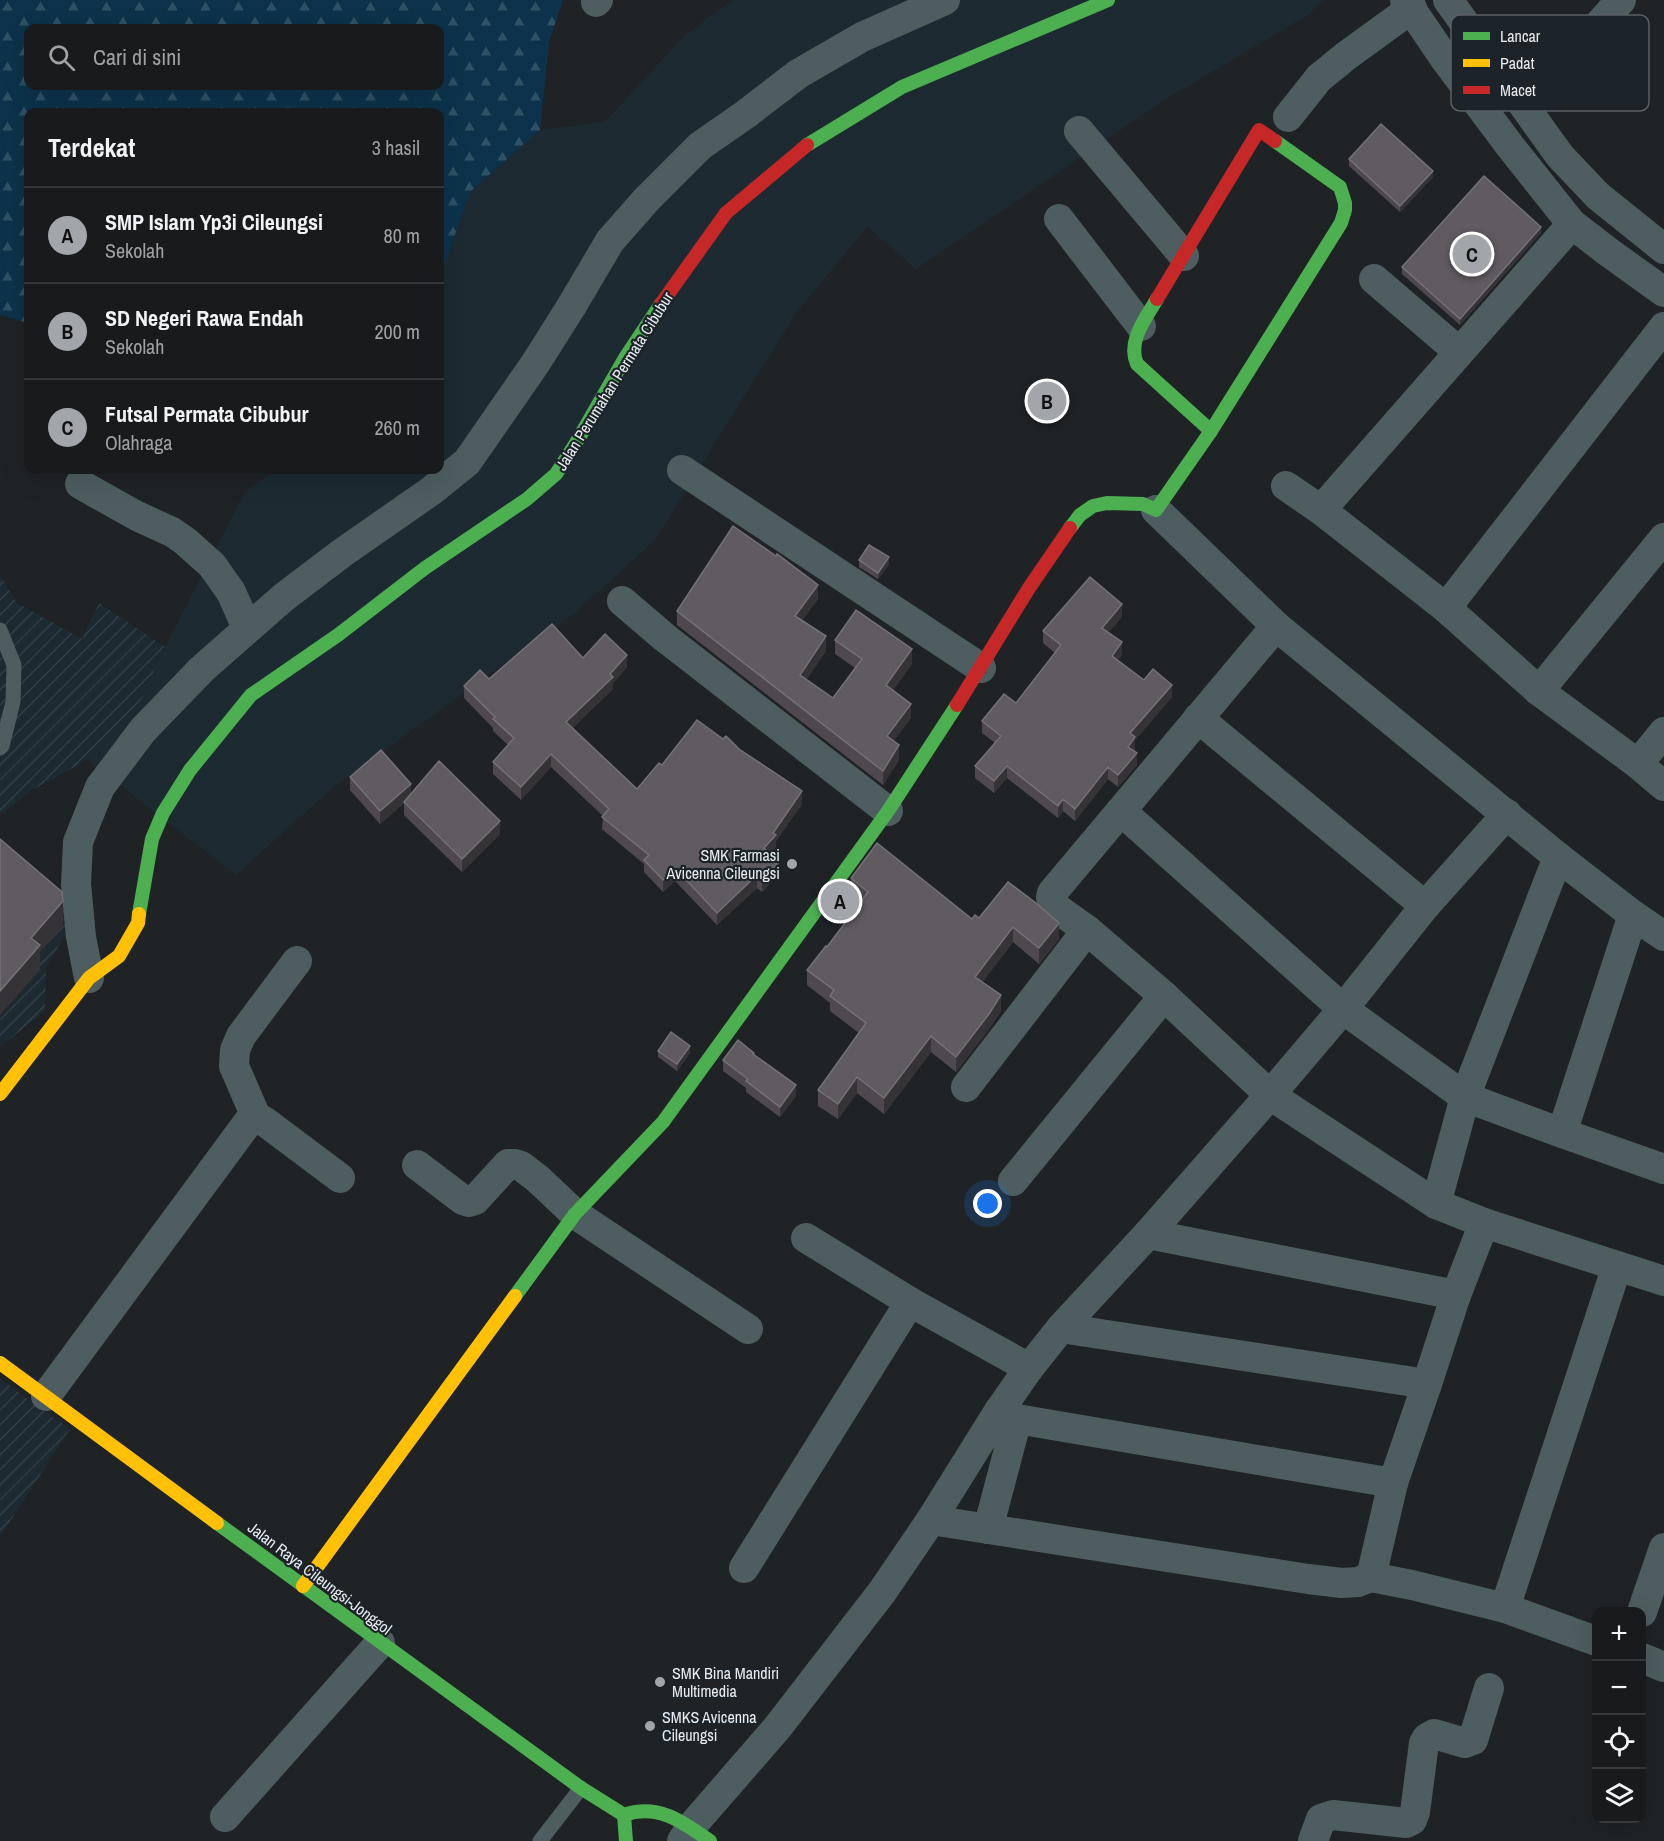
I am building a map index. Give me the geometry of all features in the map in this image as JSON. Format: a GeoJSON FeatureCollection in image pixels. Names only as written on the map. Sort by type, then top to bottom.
{"type":"FeatureCollection","features":[{"type":"Feature","properties":{"kind":"main road","name":"Jalan Perumahan Permata Cibubur"},"geometry":{"type":"LineString","coordinates":[[0,1094],[88,978],[119,956],[138,923],[152,839],[163,813],[190,770],[244,703],[251,695],[338,635],[425,568],[527,499],[556,474],[625,358],[726,213],[805,146],[902,87],[1108,0]]}},
{"type":"Feature","properties":{"kind":"main road"},"geometry":{"type":"LineString","coordinates":[[303,1586],[575,1214],[663,1122],[888,811],[981,668],[1035,578],[1080,515],[1093,506],[1107,503],[1143,504],[1156,510],[1211,432],[1329,244],[1347,207],[1346,197],[1340,187],[1259,130],[1228,178],[1132,347],[1133,357],[1137,364],[1211,432]]}},
{"type":"Feature","properties":{"kind":"main road","name":"Jalan Raya Cileungsi-Jonggol"},"geometry":{"type":"LineString","coordinates":[[0,1363],[380,1643],[581,1788],[624,1815]]}},
{"type":"Feature","properties":{"kind":"main road"},"geometry":{"type":"LineString","coordinates":[[626,1841],[624,1815],[643,1810],[660,1813],[694,1836]]}},
{"type":"Feature","properties":{"kind":"street"},"geometry":{"type":"LineString","coordinates":[[88,978],[81,938],[76,884],[78,842],[100,787],[143,730],[202,669],[247,628],[292,591],[431,491],[467,462],[535,364],[610,241],[647,199],[700,146],[798,74],[862,37],[945,0]]}},
{"type":"Feature","properties":{"kind":"street"},"geometry":{"type":"LineString","coordinates":[[1448,0],[1459,15]]}},
{"type":"Feature","properties":{"kind":"street"},"geometry":{"type":"LineString","coordinates":[[1608,15],[1621,0]]}},
{"type":"Feature","properties":{"kind":"street"},"geometry":{"type":"LineString","coordinates":[[1288,117],[1319,78],[1408,4],[1451,67]]}},
{"type":"Feature","properties":{"kind":"street"},"geometry":{"type":"LineString","coordinates":[[1484,111],[1572,224],[1664,292]]}},
{"type":"Feature","properties":{"kind":"street"},"geometry":{"type":"LineString","coordinates":[[1528,111],[1560,156],[1598,196],[1664,249]]}},
{"type":"Feature","properties":{"kind":"street"},"geometry":{"type":"LineString","coordinates":[[1079,131],[1184,256]]}},
{"type":"Feature","properties":{"kind":"street"},"geometry":{"type":"LineString","coordinates":[[1059,219],[1142,326]]}},
{"type":"Feature","properties":{"kind":"street"},"geometry":{"type":"LineString","coordinates":[[1321,510],[1572,224]]}},
{"type":"Feature","properties":{"kind":"street"},"geometry":{"type":"LineString","coordinates":[[1374,279],[1459,352]]}},
{"type":"Feature","properties":{"kind":"street"},"geometry":{"type":"LineString","coordinates":[[1446,608],[1664,327]]}},
{"type":"Feature","properties":{"kind":"street"},"geometry":{"type":"LineString","coordinates":[[682,470],[981,668]]}},
{"type":"Feature","properties":{"kind":"street"},"geometry":{"type":"LineString","coordinates":[[80,484],[137,516],[172,532],[212,565],[231,592],[247,628]]}},
{"type":"Feature","properties":{"kind":"street"},"geometry":{"type":"LineString","coordinates":[[1286,486],[1321,510],[1446,608],[1539,691],[1664,786]]}},
{"type":"Feature","properties":{"kind":"street"},"geometry":{"type":"LineString","coordinates":[[1156,510],[1276,626],[1558,857],[1664,936]]}},
{"type":"Feature","properties":{"kind":"street"},"geometry":{"type":"LineString","coordinates":[[1539,691],[1664,538]]}},
{"type":"Feature","properties":{"kind":"street"},"geometry":{"type":"LineString","coordinates":[[622,601],[664,637],[888,811]]}},
{"type":"Feature","properties":{"kind":"street"},"geometry":{"type":"LineString","coordinates":[[1276,626],[1051,897],[1052,905],[1087,930],[1164,996],[1270,1095],[1436,1204],[1484,1223],[1664,1281]]}},
{"type":"Feature","properties":{"kind":"street"},"geometry":{"type":"LineString","coordinates":[[1198,718],[1425,906]]}},
{"type":"Feature","properties":{"kind":"street"},"geometry":{"type":"LineString","coordinates":[[1638,764],[1664,732]]}},
{"type":"Feature","properties":{"kind":"street"},"geometry":{"type":"LineString","coordinates":[[1121,811],[1343,1010],[1465,1097],[1562,1133],[1662,1162]]}},
{"type":"Feature","properties":{"kind":"street"},"geometry":{"type":"LineString","coordinates":[[694,1836],[882,1592],[931,1520],[1008,1415],[1029,1368],[1061,1328],[1148,1234],[1270,1095],[1343,1010],[1425,906],[1507,814]]}},
{"type":"Feature","properties":{"kind":"street"},"geometry":{"type":"LineString","coordinates":[[1436,1204],[1465,1097],[1558,857]]}},
{"type":"Feature","properties":{"kind":"street"},"geometry":{"type":"LineString","coordinates":[[1562,1133],[1633,915]]}},
{"type":"Feature","properties":{"kind":"street"},"geometry":{"type":"LineString","coordinates":[[966,1087],[1087,930]]}},
{"type":"Feature","properties":{"kind":"street"},"geometry":{"type":"LineString","coordinates":[[256,1119],[234,1066],[235,1050],[241,1035],[297,961]]}},
{"type":"Feature","properties":{"kind":"street"},"geometry":{"type":"LineString","coordinates":[[1013,1181],[1164,996]]}},
{"type":"Feature","properties":{"kind":"street"},"geometry":{"type":"LineString","coordinates":[[46,1396],[249,1121],[264,1120],[340,1178]]}},
{"type":"Feature","properties":{"kind":"street"},"geometry":{"type":"LineString","coordinates":[[417,1165],[469,1203],[475,1200],[508,1164],[521,1166],[575,1214],[748,1329]]}},
{"type":"Feature","properties":{"kind":"street"},"geometry":{"type":"LineString","coordinates":[[1371,1577],[1393,1484],[1456,1295],[1484,1223]]}},
{"type":"Feature","properties":{"kind":"street"},"geometry":{"type":"LineString","coordinates":[[1148,1234],[1456,1295]]}},
{"type":"Feature","properties":{"kind":"street"},"geometry":{"type":"LineString","coordinates":[[806,1238],[910,1302],[1029,1368]]}},
{"type":"Feature","properties":{"kind":"street"},"geometry":{"type":"LineString","coordinates":[[1505,1608],[1617,1266]]}},
{"type":"Feature","properties":{"kind":"street"},"geometry":{"type":"LineString","coordinates":[[744,1568],[910,1302]]}},
{"type":"Feature","properties":{"kind":"street"},"geometry":{"type":"LineString","coordinates":[[1061,1328],[1427,1384]]}},
{"type":"Feature","properties":{"kind":"street"},"geometry":{"type":"LineString","coordinates":[[1008,1415],[1393,1484]]}},
{"type":"Feature","properties":{"kind":"street"},"geometry":{"type":"LineString","coordinates":[[988,1529],[1008,1415]]}},
{"type":"Feature","properties":{"kind":"street"},"geometry":{"type":"LineString","coordinates":[[931,1520],[1308,1579],[1342,1583],[1358,1582],[1371,1577],[1505,1608],[1592,1640]]}},
{"type":"Feature","properties":{"kind":"street"},"geometry":{"type":"LineString","coordinates":[[1643,1607],[1664,1548]]}},
{"type":"Feature","properties":{"kind":"street"},"geometry":{"type":"LineString","coordinates":[[225,1817],[380,1643]]}},
{"type":"Feature","properties":{"kind":"street"},"geometry":{"type":"LineString","coordinates":[[1646,1660],[1664,1666]]}},
{"type":"Feature","properties":{"kind":"street"},"geometry":{"type":"LineString","coordinates":[[1313,1841],[1321,1819],[1326,1816],[1406,1823],[1412,1820],[1424,1743],[1430,1735],[1434,1734],[1465,1743],[1473,1740],[1489,1688]]}},
{"type":"Feature","properties":{"kind":"lane"},"geometry":{"type":"LineString","coordinates":[[0,630],[14,664],[13,702],[0,748]]}},
{"type":"Feature","properties":{"kind":"lane"},"geometry":{"type":"LineString","coordinates":[[540,1841],[581,1788]]}},
{"type":"Feature","properties":{"kind":"shaded area"},"geometry":{"type":"Polygon","coordinates":[[[732,0],[1325,0],[1306,16],[1163,101],[916,269],[867,227],[796,313],[655,540],[575,613],[336,785],[236,875],[87,760],[135,713],[165,647],[245,492],[270,474],[444,474],[444,267],[470,192],[540,130],[605,122],[684,36],[732,0]]]}},
{"type":"Feature","properties":{"kind":"shaded area"},"geometry":{"type":"Polygon","coordinates":[[[0,575],[17,603],[82,639],[99,603],[165,647],[135,713],[87,760],[32,790],[0,815],[0,575]]]}},
{"type":"Feature","properties":{"kind":"shaded area"},"geometry":{"type":"Polygon","coordinates":[[[0,853],[75,919],[46,967],[45,1011],[0,1047],[0,853]]]}},
{"type":"Feature","properties":{"kind":"shaded area"},"geometry":{"type":"Polygon","coordinates":[[[0,1379],[70,1429],[0,1537],[0,1379]]]}},
{"type":"Feature","properties":{"kind":"green space"},"geometry":{"type":"Polygon","coordinates":[[[0,0],[563,0],[549,42],[540,130],[470,192],[444,267],[444,108],[24,108],[24,322],[0,315],[0,0]]]}},
{"type":"Feature","properties":{"kind":"building"},"geometry":{"type":"Polygon","coordinates":[[[1381,124],[1433,171],[1400,206],[1349,159],[1381,124]]]}},
{"type":"Feature","properties":{"kind":"building"},"geometry":{"type":"Polygon","coordinates":[[[1484,176],[1541,227],[1460,319],[1402,267],[1484,176]]]}},
{"type":"Feature","properties":{"kind":"building"},"geometry":{"type":"Polygon","coordinates":[[[733,526],[776,556],[777,554],[818,585],[795,616],[826,636],[800,675],[833,698],[862,659],[835,640],[856,610],[912,649],[886,685],[911,704],[887,736],[899,745],[883,771],[677,611],[733,526]]]}},
{"type":"Feature","properties":{"kind":"building"},"geometry":{"type":"Polygon","coordinates":[[[869,545],[889,557],[878,573],[859,560],[869,545]]]}},
{"type":"Feature","properties":{"kind":"building"},"geometry":{"type":"Polygon","coordinates":[[[1090,577],[1122,604],[1102,628],[1122,642],[1112,656],[1144,680],[1153,669],[1172,685],[1130,733],[1135,737],[1128,747],[1137,753],[1118,775],[1108,767],[1075,809],[1063,799],[1058,806],[1007,766],[994,781],[975,766],[1001,736],[982,721],[1004,694],[1016,703],[1061,645],[1043,631],[1090,577]]]}},
{"type":"Feature","properties":{"kind":"building"},"geometry":{"type":"Polygon","coordinates":[[[552,624],[583,658],[605,634],[627,655],[610,674],[613,677],[566,722],[637,789],[659,763],[662,765],[697,720],[723,739],[726,736],[739,749],[802,791],[773,833],[776,835],[764,848],[779,862],[762,879],[757,875],[717,913],[675,868],[663,880],[644,860],[649,855],[602,817],[609,809],[551,754],[521,787],[493,762],[514,738],[493,719],[495,717],[464,686],[480,670],[489,679],[552,624]]]}},
{"type":"Feature","properties":{"kind":"building"},"geometry":{"type":"Polygon","coordinates":[[[381,750],[411,784],[380,811],[350,777],[381,750]]]}},
{"type":"Feature","properties":{"kind":"building"},"geometry":{"type":"Polygon","coordinates":[[[439,761],[500,821],[462,859],[404,802],[439,761]]]}},
{"type":"Feature","properties":{"kind":"building"},"geometry":{"type":"Polygon","coordinates":[[[0,839],[62,892],[63,901],[31,938],[40,945],[0,991],[0,839]]]}},
{"type":"Feature","properties":{"kind":"building"},"geometry":{"type":"Polygon","coordinates":[[[877,843],[972,919],[975,915],[979,918],[1008,882],[1059,923],[1039,948],[1013,927],[975,977],[1001,995],[956,1057],[931,1036],[884,1098],[857,1077],[838,1104],[818,1090],[866,1023],[830,996],[834,990],[807,970],[868,892],[851,878],[877,843]]]}},
{"type":"Feature","properties":{"kind":"building"},"geometry":{"type":"Polygon","coordinates":[[[671,1032],[690,1046],[677,1064],[658,1051],[671,1032]]]}},
{"type":"Feature","properties":{"kind":"building"},"geometry":{"type":"Polygon","coordinates":[[[738,1040],[753,1054],[796,1085],[780,1107],[723,1060],[738,1040]]]}},
{"type":"Feature","properties":{"kind":"traffic: fast"},"geometry":{"type":"LineString","coordinates":[[807,145],[902,87],[1108,0]]}},
{"type":"Feature","properties":{"kind":"traffic: fast"},"geometry":{"type":"LineString","coordinates":[[1070,528],[1080,515],[1093,506],[1107,503],[1143,504],[1156,510],[1211,431],[1341,223],[1345,203],[1340,187],[1275,141]]}},
{"type":"Feature","properties":{"kind":"traffic: fast"},"geometry":{"type":"LineString","coordinates":[[1157,299],[1136,338],[1134,347],[1137,364],[1211,431]]}},
{"type":"Feature","properties":{"kind":"traffic: fast"},"geometry":{"type":"LineString","coordinates":[[139,914],[152,839],[163,813],[190,770],[251,695],[338,635],[425,568],[527,499],[556,474],[625,358],[661,304]]}},
{"type":"Feature","properties":{"kind":"traffic: fast"},"geometry":{"type":"LineString","coordinates":[[515,1296],[575,1214],[663,1122],[888,811],[957,705]]}},
{"type":"Feature","properties":{"kind":"traffic: fast"},"geometry":{"type":"LineString","coordinates":[[217,1523],[581,1788],[624,1815]]}},
{"type":"Feature","properties":{"kind":"traffic: fast"},"geometry":{"type":"LineString","coordinates":[[626,1841],[624,1815],[648,1811],[670,1816],[710,1841]]}},
{"type":"Feature","properties":{"kind":"traffic: slow"},"geometry":{"type":"LineString","coordinates":[[0,1094],[89,978],[119,956],[138,923],[139,914]]}},
{"type":"Feature","properties":{"kind":"traffic: slow"},"geometry":{"type":"LineString","coordinates":[[303,1586],[515,1296]]}},
{"type":"Feature","properties":{"kind":"traffic: slow"},"geometry":{"type":"LineString","coordinates":[[0,1363],[217,1523]]}},
{"type":"Feature","properties":{"kind":"traffic: jam"},"geometry":{"type":"LineString","coordinates":[[1157,299],[1259,130],[1275,141]]}},
{"type":"Feature","properties":{"kind":"traffic: jam"},"geometry":{"type":"LineString","coordinates":[[661,304],[726,213],[807,145]]}},
{"type":"Feature","properties":{"kind":"traffic: jam"},"geometry":{"type":"LineString","coordinates":[[957,705],[1029,588],[1070,528]]}},
{"type":"Feature","properties":{"kind":"place","name":"Futsal Permata Cibubur"},"geometry":{"type":"Point","coordinates":[1472,254]}},
{"type":"Feature","properties":{"kind":"place","name":"SD Negeri Rawa Endah"},"geometry":{"type":"Point","coordinates":[1047,401]}},
{"type":"Feature","properties":{"kind":"place","name":"SMK Farmasi Avicenna Cileungsi"},"geometry":{"type":"Point","coordinates":[792,864]}},
{"type":"Feature","properties":{"kind":"place","name":"SMP Islam Yp3i Cileungsi"},"geometry":{"type":"Point","coordinates":[840,901]}},
{"type":"Feature","properties":{"kind":"place","name":"SMK Bina Mandiri Multimedia"},"geometry":{"type":"Point","coordinates":[660,1682]}},
{"type":"Feature","properties":{"kind":"place","name":"SMKS Avicenna Cileungsi"},"geometry":{"type":"Point","coordinates":[650,1726]}}]}
